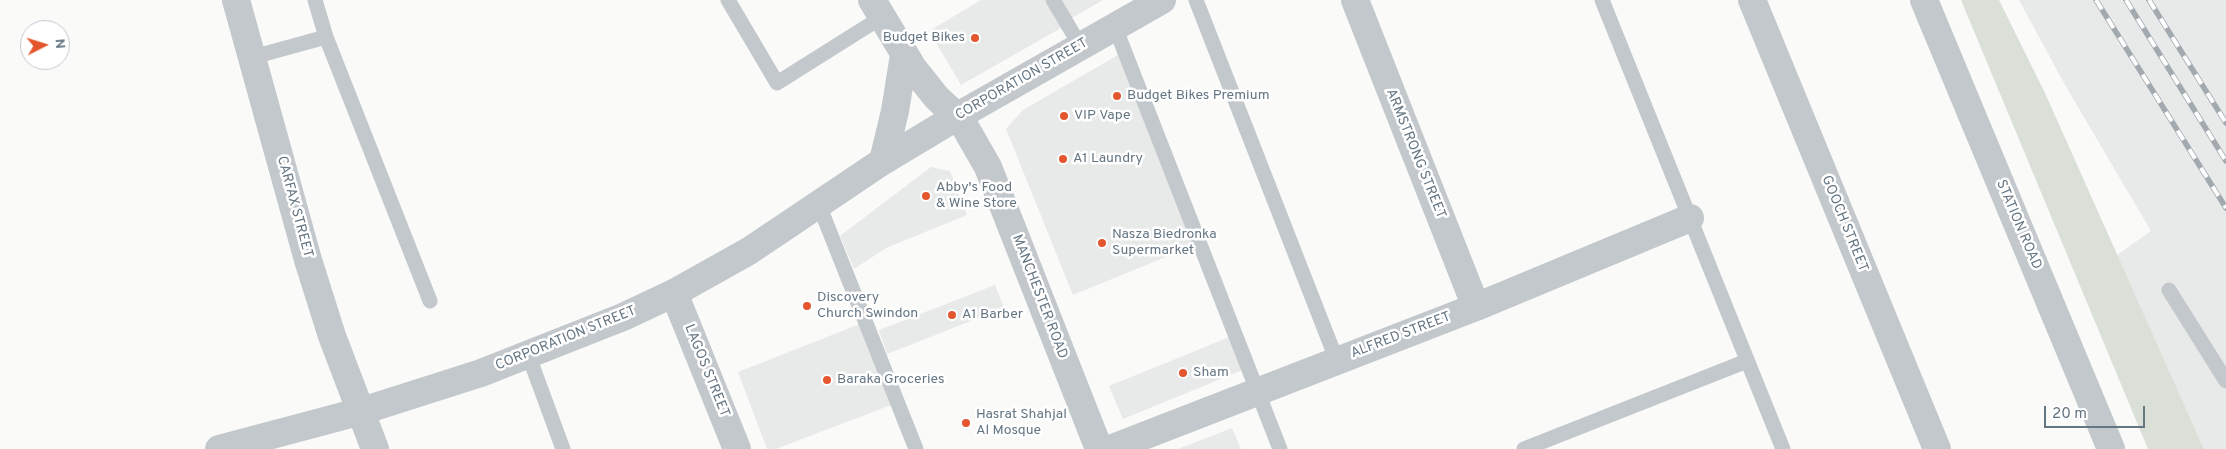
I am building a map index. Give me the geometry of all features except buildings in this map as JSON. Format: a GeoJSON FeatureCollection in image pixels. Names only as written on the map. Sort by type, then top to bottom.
{"type":"FeatureCollection","features":[{"type":"Feature","properties":{"kind":"street","name":"CARFAX STREET"},"geometry":{"type":"LineString","coordinates":[[236,0],[311,270],[344,371],[362,411],[375,449]]}},
{"type":"Feature","properties":{"kind":"street","name":"CORPORATION STREET"},"geometry":{"type":"LineString","coordinates":[[219,449],[362,411],[423,392],[623,317],[674,293],[749,251],[883,161],[1162,0]]}},
{"type":"Feature","properties":{"kind":"street","name":"ARMSTRONG STREET"},"geometry":{"type":"LineString","coordinates":[[1355,0],[1476,307]]}},
{"type":"Feature","properties":{"kind":"street","name":"GOOCH STREET"},"geometry":{"type":"LineString","coordinates":[[1752,0],[1937,449]]}},
{"type":"Feature","properties":{"kind":"street","name":"STATION ROAD"},"geometry":{"type":"LineString","coordinates":[[1924,0],[2111,449]]}},
{"type":"Feature","properties":{"kind":"street","name":"MANCHESTER ROAD"},"geometry":{"type":"LineString","coordinates":[[877,9],[904,55],[937,98],[958,116],[988,167],[1099,449]]}},
{"type":"Feature","properties":{"kind":"street"},"geometry":{"type":"LineString","coordinates":[[883,161],[894,118],[904,55]]}},
{"type":"Feature","properties":{"kind":"street","name":"ALFRED STREET"},"geometry":{"type":"LineString","coordinates":[[1110,449],[1476,307],[1690,218]]}},
{"type":"Feature","properties":{"kind":"street","name":"LAGOS STREET"},"geometry":{"type":"LineString","coordinates":[[674,293],[737,449]]}},
{"type":"Feature","properties":{"kind":"lane"},"geometry":{"type":"LineString","coordinates":[[315,0],[326,37],[430,301]]}},
{"type":"Feature","properties":{"kind":"lane"},"geometry":{"type":"LineString","coordinates":[[728,0],[777,83],[877,9]]}},
{"type":"Feature","properties":{"kind":"lane"},"geometry":{"type":"LineString","coordinates":[[1053,0],[1081,46]]}},
{"type":"Feature","properties":{"kind":"lane"},"geometry":{"type":"LineString","coordinates":[[1196,0],[1337,361]]}},
{"type":"Feature","properties":{"kind":"lane"},"geometry":{"type":"LineString","coordinates":[[1602,0],[1783,449]]}},
{"type":"Feature","properties":{"kind":"lane"},"geometry":{"type":"LineString","coordinates":[[1115,27],[1280,449]]}},
{"type":"Feature","properties":{"kind":"lane"},"geometry":{"type":"LineString","coordinates":[[253,57],[326,37]]}},
{"type":"Feature","properties":{"kind":"lane"},"geometry":{"type":"LineString","coordinates":[[819,205],[916,449]]}},
{"type":"Feature","properties":{"kind":"lane"},"geometry":{"type":"LineString","coordinates":[[2169,290],[2226,381]]}},
{"type":"Feature","properties":{"kind":"lane"},"geometry":{"type":"LineString","coordinates":[[528,354],[563,449]]}},
{"type":"Feature","properties":{"kind":"lane"},"geometry":{"type":"LineString","coordinates":[[1524,449],[1747,361]]}},
{"type":"Feature","properties":{"kind":"shaded area"},"geometry":{"type":"Polygon","coordinates":[[[981,0],[1045,0],[1061,28],[961,85],[929,31],[981,0]]]}},
{"type":"Feature","properties":{"kind":"shaded area"},"geometry":{"type":"Polygon","coordinates":[[[1059,0],[1103,0],[1070,19],[1059,0]]]}},
{"type":"Feature","properties":{"kind":"shaded area"},"geometry":{"type":"Polygon","coordinates":[[[1961,0],[1999,0],[2045,93],[2204,449],[2148,449],[1961,0]]]}},
{"type":"Feature","properties":{"kind":"shaded area"},"geometry":{"type":"Polygon","coordinates":[[[2019,0],[2226,0],[2226,449],[2204,449],[2117,255],[2151,231],[2065,85],[2019,0]]]}},
{"type":"Feature","properties":{"kind":"shaded area"},"geometry":{"type":"Polygon","coordinates":[[[1123,52],[1195,245],[1073,295],[1006,129],[1023,110],[1123,52]]]}},
{"type":"Feature","properties":{"kind":"shaded area","name":"Abby's Food & Wine Store"},"geometry":{"type":"Polygon","coordinates":[[[931,167],[950,171],[967,215],[886,248],[854,269],[840,236],[931,167]]]}},
{"type":"Feature","properties":{"kind":"shaded area","name":"A1 Barber"},"geometry":{"type":"Polygon","coordinates":[[[995,285],[1004,308],[887,354],[879,330],[995,285]]]}},
{"type":"Feature","properties":{"kind":"shaded area","name":"Baraka Groceries"},"geometry":{"type":"Polygon","coordinates":[[[860,324],[891,405],[776,449],[767,449],[738,372],[860,324]]]}},
{"type":"Feature","properties":{"kind":"shaded area","name":"Sham"},"geometry":{"type":"Polygon","coordinates":[[[1232,336],[1245,369],[1123,419],[1109,386],[1232,336]]]}},
{"type":"Feature","properties":{"kind":"shaded area"},"geometry":{"type":"Polygon","coordinates":[[[1232,428],[1241,449],[1178,449],[1232,428]]]}},
{"type":"Feature","properties":{"kind":"railway"},"geometry":{"type":"LineString","coordinates":[[2096,0],[2226,208]]}},
{"type":"Feature","properties":{"kind":"railway"},"geometry":{"type":"LineString","coordinates":[[2126,0],[2226,161]]}},
{"type":"Feature","properties":{"kind":"railway"},"geometry":{"type":"LineString","coordinates":[[2149,0],[2226,123]]}},
{"type":"Feature","properties":{"kind":"place","name":"Budget Bikes"},"geometry":{"type":"Point","coordinates":[975,38]}},
{"type":"Feature","properties":{"kind":"place","name":"Budget Bikes Premium"},"geometry":{"type":"Point","coordinates":[1117,96]}},
{"type":"Feature","properties":{"kind":"place","name":"VIP Vape"},"geometry":{"type":"Point","coordinates":[1064,116]}},
{"type":"Feature","properties":{"kind":"place","name":"A1 Laundry"},"geometry":{"type":"Point","coordinates":[1063,159]}},
{"type":"Feature","properties":{"kind":"place","name":"Abby's Food & Wine Store"},"geometry":{"type":"Point","coordinates":[926,196]}},
{"type":"Feature","properties":{"kind":"place","name":"Nasza Biedronka Supermarket"},"geometry":{"type":"Point","coordinates":[1102,243]}},
{"type":"Feature","properties":{"kind":"place","name":"Discovery Church Swindon"},"geometry":{"type":"Point","coordinates":[807,306]}},
{"type":"Feature","properties":{"kind":"place","name":"A1 Barber"},"geometry":{"type":"Point","coordinates":[952,315]}},
{"type":"Feature","properties":{"kind":"place","name":"Sham"},"geometry":{"type":"Point","coordinates":[1183,373]}},
{"type":"Feature","properties":{"kind":"place","name":"Baraka Groceries"},"geometry":{"type":"Point","coordinates":[827,380]}},
{"type":"Feature","properties":{"kind":"place","name":"Hasrat Shahjal Al Mosque"},"geometry":{"type":"Point","coordinates":[966,423]}}]}
